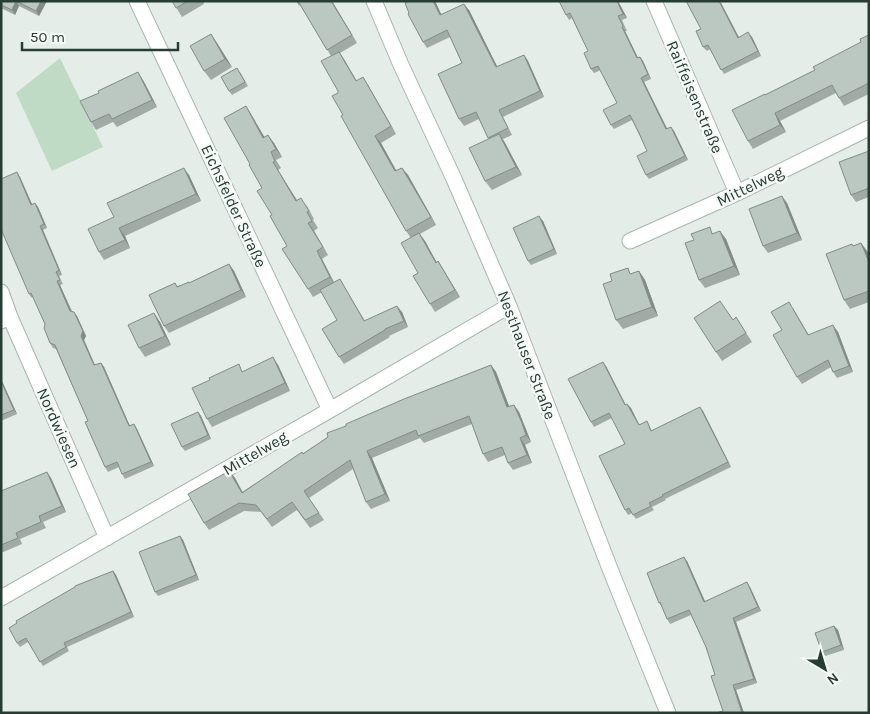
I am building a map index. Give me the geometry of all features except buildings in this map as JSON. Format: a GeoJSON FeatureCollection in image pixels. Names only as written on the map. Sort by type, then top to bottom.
{"type":"FeatureCollection","features":[{"type":"Feature","properties":{"kind":"street","name":"Eichsfelder Straße"},"geometry":{"type":"LineString","coordinates":[[137,1],[330,410]]}},
{"type":"Feature","properties":{"kind":"street","name":"Nesthauser Straße"},"geometry":{"type":"LineString","coordinates":[[374,1],[509,306],[610,569],[668,713]]}},
{"type":"Feature","properties":{"kind":"street","name":"Raiffeisenstraße"},"geometry":{"type":"LineString","coordinates":[[654,1],[737,193]]}},
{"type":"Feature","properties":{"kind":"street","name":"Mittelweg"},"geometry":{"type":"LineString","coordinates":[[630,241],[737,193],[869,128]]}},
{"type":"Feature","properties":{"kind":"street","name":"Nordwiesen"},"geometry":{"type":"LineString","coordinates":[[1,292],[6,319],[107,538]]}},
{"type":"Feature","properties":{"kind":"street","name":"Mittelweg"},"geometry":{"type":"LineString","coordinates":[[1,598],[509,306]]}},
{"type":"Feature","properties":{"kind":"green space"},"geometry":{"type":"Polygon","coordinates":[[[60,58],[103,147],[52,171],[16,93],[60,58]]]}}]}
